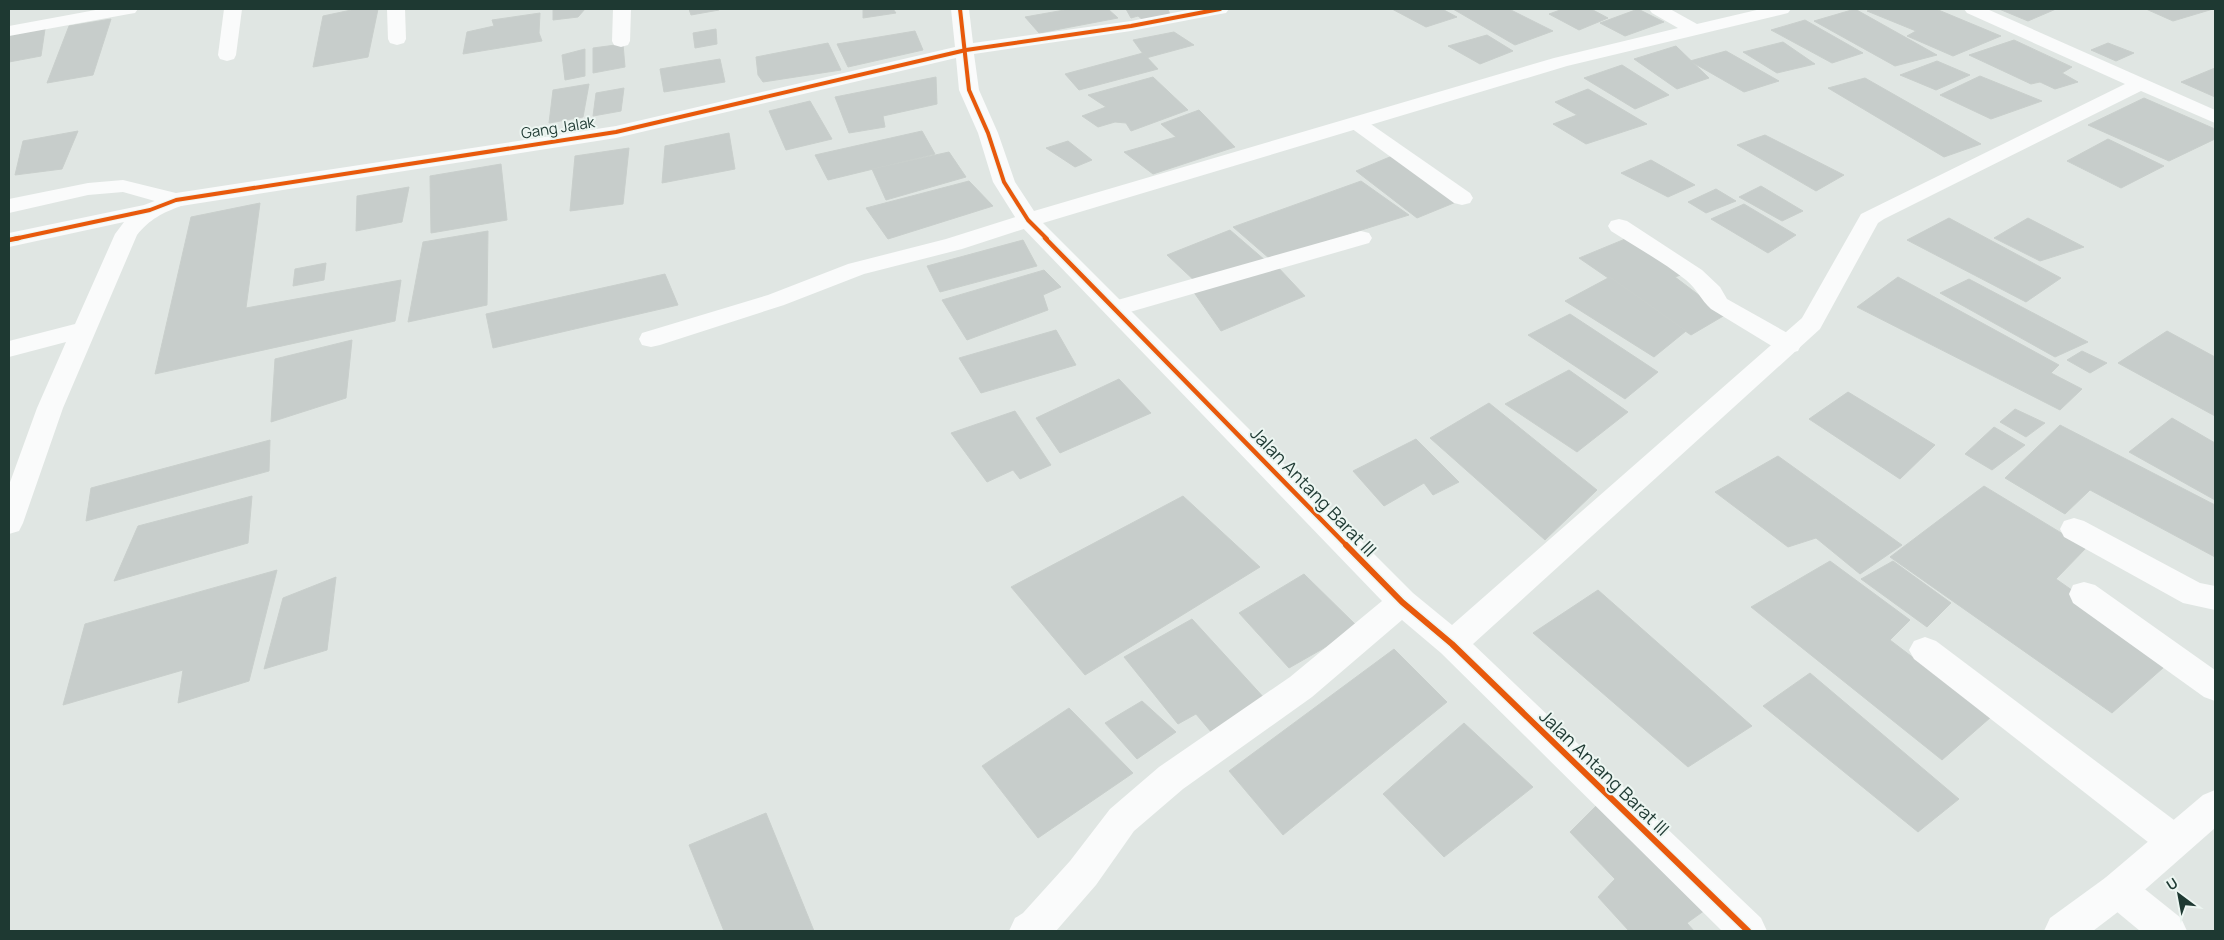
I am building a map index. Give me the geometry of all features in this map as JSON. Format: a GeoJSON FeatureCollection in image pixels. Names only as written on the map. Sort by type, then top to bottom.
{"type":"FeatureCollection","features":[{"type":"Feature","properties":{"kind":"street"},"geometry":{"type":"LineString","coordinates":[[9,31],[129,9]]}},
{"type":"Feature","properties":{"kind":"street"},"geometry":{"type":"LineString","coordinates":[[227,55],[233,9]]}},
{"type":"Feature","properties":{"kind":"street"},"geometry":{"type":"LineString","coordinates":[[396,9],[397,39]]}},
{"type":"Feature","properties":{"kind":"street"},"geometry":{"type":"LineString","coordinates":[[621,41],[622,9]]}},
{"type":"Feature","properties":{"kind":"street","name":"Jalan Antang Barat III"},"geometry":{"type":"LineString","coordinates":[[960,9],[969,90],[988,133],[1004,182],[1028,220],[1402,602],[1452,644],[1748,931]]}},
{"type":"Feature","properties":{"kind":"street","name":"Gang Jalak"},"geometry":{"type":"LineString","coordinates":[[150,210],[176,200],[616,132],[966,50],[1131,26],[1220,9]]}},
{"type":"Feature","properties":{"kind":"street"},"geometry":{"type":"LineString","coordinates":[[1658,9],[1694,30]]}},
{"type":"Feature","properties":{"kind":"street"},"geometry":{"type":"LineString","coordinates":[[651,339],[776,300],[856,269],[954,244],[1028,220],[1358,124],[1561,62],[1782,9]]}},
{"type":"Feature","properties":{"kind":"street"},"geometry":{"type":"LineString","coordinates":[[1973,9],[2215,118]]}},
{"type":"Feature","properties":{"kind":"street"},"geometry":{"type":"LineString","coordinates":[[1452,644],[1789,345],[1811,323],[1869,219],[2141,84]]}},
{"type":"Feature","properties":{"kind":"street"},"geometry":{"type":"LineString","coordinates":[[1358,124],[1462,198]]}},
{"type":"Feature","properties":{"kind":"street"},"geometry":{"type":"LineString","coordinates":[[9,206],[88,189],[123,186],[176,200]]}},
{"type":"Feature","properties":{"kind":"street"},"geometry":{"type":"LineString","coordinates":[[9,240],[150,210]]}},
{"type":"Feature","properties":{"kind":"street"},"geometry":{"type":"LineString","coordinates":[[9,523],[50,408],[126,234],[139,218],[150,210]]}},
{"type":"Feature","properties":{"kind":"street"},"geometry":{"type":"LineString","coordinates":[[1619,226],[1694,275],[1712,292],[1713,298],[1719,304],[1789,345]]}},
{"type":"Feature","properties":{"kind":"street"},"geometry":{"type":"LineString","coordinates":[[1116,308],[1362,238]]}},
{"type":"Feature","properties":{"kind":"street"},"geometry":{"type":"LineString","coordinates":[[9,349],[85,329]]}},
{"type":"Feature","properties":{"kind":"street"},"geometry":{"type":"LineString","coordinates":[[2074,529],[2194,594],[2215,598]]}},
{"type":"Feature","properties":{"kind":"street"},"geometry":{"type":"LineString","coordinates":[[2084,594],[2215,687]]}},
{"type":"Feature","properties":{"kind":"street"},"geometry":{"type":"LineString","coordinates":[[1028,931],[1036,926],[1083,873],[1122,820],[1171,778],[1301,687],[1402,602]]}},
{"type":"Feature","properties":{"kind":"street"},"geometry":{"type":"LineString","coordinates":[[1925,650],[2174,841]]}},
{"type":"Feature","properties":{"kind":"street"},"geometry":{"type":"LineString","coordinates":[[2064,931],[2118,890],[2215,806]]}},
{"type":"Feature","properties":{"kind":"street"},"geometry":{"type":"LineString","coordinates":[[2118,890],[2168,931]]}},
{"type":"Feature","properties":{"kind":"building"},"geometry":{"type":"Polygon","coordinates":[[[356,9],[378,9],[368,57],[313,67],[323,16],[356,9]]]}},
{"type":"Feature","properties":{"kind":"building"},"geometry":{"type":"Polygon","coordinates":[[[553,9],[585,9],[578,17],[553,20],[553,9]]]}},
{"type":"Feature","properties":{"kind":"building"},"geometry":{"type":"Polygon","coordinates":[[[689,9],[719,9],[719,10],[691,15],[689,9]]]}},
{"type":"Feature","properties":{"kind":"building"},"geometry":{"type":"Polygon","coordinates":[[[863,9],[893,9],[896,13],[863,18],[863,9]]]}},
{"type":"Feature","properties":{"kind":"building"},"geometry":{"type":"Polygon","coordinates":[[[1070,9],[1108,9],[1118,18],[1039,33],[1025,17],[1070,9]]]}},
{"type":"Feature","properties":{"kind":"building"},"geometry":{"type":"Polygon","coordinates":[[[1126,9],[1168,9],[1170,15],[1143,20],[1138,16],[1131,18],[1126,9]]]}},
{"type":"Feature","properties":{"kind":"building"},"geometry":{"type":"Polygon","coordinates":[[[1392,9],[1442,9],[1457,17],[1426,27],[1392,9]]]}},
{"type":"Feature","properties":{"kind":"building"},"geometry":{"type":"Polygon","coordinates":[[[1453,9],[1509,9],[1553,31],[1515,45],[1453,9]]]}},
{"type":"Feature","properties":{"kind":"building"},"geometry":{"type":"Polygon","coordinates":[[[1563,9],[1591,9],[1608,18],[1579,30],[1549,14],[1563,9]]]}},
{"type":"Feature","properties":{"kind":"building"},"geometry":{"type":"Polygon","coordinates":[[[1638,9],[1664,22],[1625,36],[1600,23],[1638,9]]]}},
{"type":"Feature","properties":{"kind":"building"},"geometry":{"type":"Polygon","coordinates":[[[1855,9],[1937,55],[1895,66],[1814,21],[1855,9]]]}},
{"type":"Feature","properties":{"kind":"building"},"geometry":{"type":"Polygon","coordinates":[[[1875,9],[1936,9],[2001,36],[1953,56],[1907,36],[1916,31],[1867,11],[1875,9]]]}},
{"type":"Feature","properties":{"kind":"building"},"geometry":{"type":"Polygon","coordinates":[[[1999,9],[2056,9],[2028,21],[1999,9]]]}},
{"type":"Feature","properties":{"kind":"building"},"geometry":{"type":"Polygon","coordinates":[[[2146,9],[2213,9],[2173,21],[2146,9]]]}},
{"type":"Feature","properties":{"kind":"building"},"geometry":{"type":"Polygon","coordinates":[[[540,13],[539,33],[542,41],[463,54],[467,32],[494,26],[492,20],[540,13]]]}},
{"type":"Feature","properties":{"kind":"building"},"geometry":{"type":"Polygon","coordinates":[[[111,19],[93,75],[47,83],[69,26],[111,19]]]}},
{"type":"Feature","properties":{"kind":"building"},"geometry":{"type":"Polygon","coordinates":[[[1805,20],[1863,53],[1832,63],[1771,30],[1805,20]]]}},
{"type":"Feature","properties":{"kind":"building"},"geometry":{"type":"Polygon","coordinates":[[[45,29],[41,56],[9,62],[9,36],[45,29]]]}},
{"type":"Feature","properties":{"kind":"building"},"geometry":{"type":"Polygon","coordinates":[[[716,29],[717,44],[695,48],[693,33],[716,29]]]}},
{"type":"Feature","properties":{"kind":"building"},"geometry":{"type":"Polygon","coordinates":[[[915,31],[923,50],[848,67],[837,44],[915,31]]]}},
{"type":"Feature","properties":{"kind":"building"},"geometry":{"type":"Polygon","coordinates":[[[1174,32],[1194,45],[1146,58],[1133,40],[1174,32]]]}},
{"type":"Feature","properties":{"kind":"building"},"geometry":{"type":"Polygon","coordinates":[[[1487,35],[1513,51],[1480,64],[1448,46],[1487,35]]]}},
{"type":"Feature","properties":{"kind":"building"},"geometry":{"type":"Polygon","coordinates":[[[2014,40],[2072,67],[2062,73],[2078,82],[2055,89],[2040,82],[2031,84],[1969,55],[2014,40]]]}},
{"type":"Feature","properties":{"kind":"building"},"geometry":{"type":"Polygon","coordinates":[[[1783,42],[1815,64],[1777,73],[1743,52],[1783,42]]]}},
{"type":"Feature","properties":{"kind":"building"},"geometry":{"type":"Polygon","coordinates":[[[828,43],[841,70],[763,82],[758,75],[756,57],[828,43]]]}},
{"type":"Feature","properties":{"kind":"building"},"geometry":{"type":"Polygon","coordinates":[[[2108,43],[2134,53],[2116,61],[2091,50],[2108,43]]]}},
{"type":"Feature","properties":{"kind":"building"},"geometry":{"type":"Polygon","coordinates":[[[623,44],[625,67],[593,73],[593,48],[623,44]]]}},
{"type":"Feature","properties":{"kind":"building"},"geometry":{"type":"Polygon","coordinates":[[[1676,46],[1709,78],[1677,89],[1634,59],[1676,46]]]}},
{"type":"Feature","properties":{"kind":"building"},"geometry":{"type":"Polygon","coordinates":[[[585,49],[585,76],[565,80],[562,55],[585,49]]]}},
{"type":"Feature","properties":{"kind":"building"},"geometry":{"type":"Polygon","coordinates":[[[1726,51],[1779,81],[1744,92],[1690,61],[1726,51]]]}},
{"type":"Feature","properties":{"kind":"building"},"geometry":{"type":"Polygon","coordinates":[[[1143,53],[1158,69],[1079,90],[1065,74],[1143,53]]]}},
{"type":"Feature","properties":{"kind":"building"},"geometry":{"type":"Polygon","coordinates":[[[720,59],[725,82],[664,92],[660,69],[720,59]]]}},
{"type":"Feature","properties":{"kind":"building"},"geometry":{"type":"Polygon","coordinates":[[[1937,61],[1970,75],[1936,90],[1900,75],[1937,61]]]}},
{"type":"Feature","properties":{"kind":"building"},"geometry":{"type":"Polygon","coordinates":[[[1622,65],[1669,95],[1635,109],[1584,78],[1622,65]]]}},
{"type":"Feature","properties":{"kind":"building"},"geometry":{"type":"Polygon","coordinates":[[[2215,68],[2215,97],[2181,82],[2215,68]]]}},
{"type":"Feature","properties":{"kind":"building"},"geometry":{"type":"Polygon","coordinates":[[[1980,76],[2042,101],[1991,119],[1940,95],[1980,76]]]}},
{"type":"Feature","properties":{"kind":"building"},"geometry":{"type":"Polygon","coordinates":[[[936,77],[937,104],[883,116],[885,127],[849,133],[835,97],[936,77]]]}},
{"type":"Feature","properties":{"kind":"building"},"geometry":{"type":"Polygon","coordinates":[[[1153,77],[1188,110],[1131,131],[1126,123],[1115,122],[1098,127],[1082,116],[1106,107],[1088,95],[1153,77]]]}},
{"type":"Feature","properties":{"kind":"building"},"geometry":{"type":"Polygon","coordinates":[[[1865,78],[1981,144],[1944,157],[1828,88],[1865,78]]]}},
{"type":"Feature","properties":{"kind":"building"},"geometry":{"type":"Polygon","coordinates":[[[589,84],[583,117],[549,123],[553,90],[589,84]]]}},
{"type":"Feature","properties":{"kind":"building"},"geometry":{"type":"Polygon","coordinates":[[[624,88],[621,111],[593,116],[596,93],[624,88]]]}},
{"type":"Feature","properties":{"kind":"building"},"geometry":{"type":"Polygon","coordinates":[[[1588,89],[1647,124],[1586,144],[1553,124],[1577,115],[1555,102],[1588,89]]]}},
{"type":"Feature","properties":{"kind":"building"},"geometry":{"type":"Polygon","coordinates":[[[2144,98],[2215,129],[2215,139],[2169,161],[2088,125],[2144,98]]]}},
{"type":"Feature","properties":{"kind":"building"},"geometry":{"type":"Polygon","coordinates":[[[810,101],[832,139],[786,150],[769,111],[810,101]]]}},
{"type":"Feature","properties":{"kind":"building"},"geometry":{"type":"Polygon","coordinates":[[[1199,110],[1235,147],[1153,174],[1124,152],[1176,137],[1161,124],[1199,110]]]}},
{"type":"Feature","properties":{"kind":"building"},"geometry":{"type":"Polygon","coordinates":[[[78,131],[62,169],[15,175],[23,141],[78,131]]]}},
{"type":"Feature","properties":{"kind":"building"},"geometry":{"type":"Polygon","coordinates":[[[922,131],[935,154],[828,180],[815,155],[922,131]]]}},
{"type":"Feature","properties":{"kind":"building"},"geometry":{"type":"Polygon","coordinates":[[[729,133],[735,169],[662,183],[665,146],[729,133]]]}},
{"type":"Feature","properties":{"kind":"building"},"geometry":{"type":"Polygon","coordinates":[[[1765,135],[1844,175],[1816,191],[1737,145],[1765,135]]]}},
{"type":"Feature","properties":{"kind":"building"},"geometry":{"type":"Polygon","coordinates":[[[2108,139],[2164,166],[2121,188],[2067,161],[2108,139]]]}},
{"type":"Feature","properties":{"kind":"building"},"geometry":{"type":"Polygon","coordinates":[[[1068,141],[1092,160],[1075,167],[1046,148],[1068,141]]]}},
{"type":"Feature","properties":{"kind":"building"},"geometry":{"type":"Polygon","coordinates":[[[629,148],[623,204],[570,211],[575,156],[629,148]]]}},
{"type":"Feature","properties":{"kind":"building"},"geometry":{"type":"Polygon","coordinates":[[[949,152],[966,177],[886,200],[872,169],[949,152]]]}},
{"type":"Feature","properties":{"kind":"building"},"geometry":{"type":"Polygon","coordinates":[[[1397,154],[1461,200],[1417,218],[1356,171],[1397,154]]]}},
{"type":"Feature","properties":{"kind":"building"},"geometry":{"type":"Polygon","coordinates":[[[1651,160],[1695,185],[1668,197],[1621,173],[1651,160]]]}},
{"type":"Feature","properties":{"kind":"building"},"geometry":{"type":"Polygon","coordinates":[[[501,164],[507,220],[431,233],[430,176],[501,164]]]}},
{"type":"Feature","properties":{"kind":"building"},"geometry":{"type":"Polygon","coordinates":[[[969,181],[993,206],[888,239],[866,208],[969,181]]]}},
{"type":"Feature","properties":{"kind":"building"},"geometry":{"type":"Polygon","coordinates":[[[1361,181],[1409,215],[1270,259],[1233,227],[1361,181]]]}},
{"type":"Feature","properties":{"kind":"building"},"geometry":{"type":"Polygon","coordinates":[[[1761,186],[1803,211],[1782,221],[1739,197],[1761,186]]]}},
{"type":"Feature","properties":{"kind":"building"},"geometry":{"type":"Polygon","coordinates":[[[409,187],[402,222],[356,231],[357,196],[409,187]]]}},
{"type":"Feature","properties":{"kind":"building"},"geometry":{"type":"Polygon","coordinates":[[[1716,189],[1736,201],[1706,213],[1688,202],[1716,189]]]}},
{"type":"Feature","properties":{"kind":"building"},"geometry":{"type":"Polygon","coordinates":[[[260,203],[246,308],[401,280],[395,321],[155,374],[191,217],[260,203]]]}},
{"type":"Feature","properties":{"kind":"building"},"geometry":{"type":"Polygon","coordinates":[[[1744,204],[1796,235],[1768,253],[1711,219],[1744,204]]]}},
{"type":"Feature","properties":{"kind":"building"},"geometry":{"type":"Polygon","coordinates":[[[1949,218],[2061,278],[2026,302],[1907,240],[1949,218]]]}},
{"type":"Feature","properties":{"kind":"building"},"geometry":{"type":"Polygon","coordinates":[[[2028,218],[2084,247],[2040,261],[1994,238],[2028,218]]]}},
{"type":"Feature","properties":{"kind":"building"},"geometry":{"type":"Polygon","coordinates":[[[1230,230],[1266,261],[1197,283],[1167,255],[1230,230]]]}},
{"type":"Feature","properties":{"kind":"building"},"geometry":{"type":"Polygon","coordinates":[[[488,231],[487,305],[408,322],[423,242],[488,231]]]}},
{"type":"Feature","properties":{"kind":"building"},"geometry":{"type":"Polygon","coordinates":[[[1630,237],[1686,273],[1675,277],[1725,315],[1691,335],[1579,258],[1630,237]]]}},
{"type":"Feature","properties":{"kind":"building"},"geometry":{"type":"Polygon","coordinates":[[[1023,240],[1037,266],[940,292],[927,266],[1023,240]]]}},
{"type":"Feature","properties":{"kind":"building"},"geometry":{"type":"Polygon","coordinates":[[[326,263],[324,280],[293,286],[295,269],[326,263]]]}},
{"type":"Feature","properties":{"kind":"building"},"geometry":{"type":"Polygon","coordinates":[[[1275,264],[1305,296],[1221,331],[1193,291],[1275,264]]]}},
{"type":"Feature","properties":{"kind":"building"},"geometry":{"type":"Polygon","coordinates":[[[1044,270],[1061,287],[1043,295],[1048,310],[967,340],[942,300],[1044,270]]]}},
{"type":"Feature","properties":{"kind":"building"},"geometry":{"type":"Polygon","coordinates":[[[665,274],[678,305],[493,348],[486,314],[665,274]]]}},
{"type":"Feature","properties":{"kind":"building"},"geometry":{"type":"Polygon","coordinates":[[[1610,277],[1686,331],[1654,357],[1565,301],[1610,277]]]}},
{"type":"Feature","properties":{"kind":"building"},"geometry":{"type":"Polygon","coordinates":[[[1898,277],[2059,365],[2051,373],[2082,389],[2060,410],[1857,307],[1898,277]]]}},
{"type":"Feature","properties":{"kind":"building"},"geometry":{"type":"Polygon","coordinates":[[[1969,279],[2088,342],[2055,357],[1940,293],[1969,279]]]}},
{"type":"Feature","properties":{"kind":"building"},"geometry":{"type":"Polygon","coordinates":[[[1570,314],[1658,372],[1625,399],[1528,335],[1570,314]]]}},
{"type":"Feature","properties":{"kind":"building"},"geometry":{"type":"Polygon","coordinates":[[[1056,330],[1076,365],[981,393],[959,358],[1056,330]]]}},
{"type":"Feature","properties":{"kind":"building"},"geometry":{"type":"Polygon","coordinates":[[[2167,331],[2215,357],[2215,416],[2118,363],[2167,331]]]}},
{"type":"Feature","properties":{"kind":"building"},"geometry":{"type":"Polygon","coordinates":[[[352,340],[346,398],[271,422],[275,359],[352,340]]]}},
{"type":"Feature","properties":{"kind":"building"},"geometry":{"type":"Polygon","coordinates":[[[2082,351],[2107,363],[2090,373],[2067,360],[2082,351]]]}},
{"type":"Feature","properties":{"kind":"building"},"geometry":{"type":"Polygon","coordinates":[[[1569,370],[1628,412],[1577,452],[1505,404],[1569,370]]]}},
{"type":"Feature","properties":{"kind":"building"},"geometry":{"type":"Polygon","coordinates":[[[1119,379],[1151,413],[1060,453],[1036,418],[1119,379]]]}},
{"type":"Feature","properties":{"kind":"building"},"geometry":{"type":"Polygon","coordinates":[[[1848,392],[1935,445],[1900,479],[1809,419],[1848,392]]]}},
{"type":"Feature","properties":{"kind":"building"},"geometry":{"type":"Polygon","coordinates":[[[1489,403],[1597,490],[1545,540],[1430,438],[1489,403]]]}},
{"type":"Feature","properties":{"kind":"building"},"geometry":{"type":"Polygon","coordinates":[[[2015,409],[2045,423],[2026,437],[2000,422],[2015,409]]]}},
{"type":"Feature","properties":{"kind":"building"},"geometry":{"type":"Polygon","coordinates":[[[1015,411],[1051,465],[1020,479],[1013,470],[987,482],[951,433],[1015,411]]]}},
{"type":"Feature","properties":{"kind":"building"},"geometry":{"type":"Polygon","coordinates":[[[2172,418],[2215,443],[2215,500],[2129,452],[2172,418]]]}},
{"type":"Feature","properties":{"kind":"building"},"geometry":{"type":"Polygon","coordinates":[[[2060,425],[2215,505],[2215,557],[2090,490],[2065,514],[2005,478],[2060,425]]]}},
{"type":"Feature","properties":{"kind":"building"},"geometry":{"type":"Polygon","coordinates":[[[1994,427],[2025,445],[1992,470],[1965,454],[1994,427]]]}},
{"type":"Feature","properties":{"kind":"building"},"geometry":{"type":"Polygon","coordinates":[[[1416,439],[1459,482],[1433,495],[1424,483],[1384,506],[1353,471],[1416,439]]]}},
{"type":"Feature","properties":{"kind":"building"},"geometry":{"type":"Polygon","coordinates":[[[270,440],[269,471],[86,521],[91,488],[270,440]]]}},
{"type":"Feature","properties":{"kind":"building"},"geometry":{"type":"Polygon","coordinates":[[[1778,456],[1902,545],[1860,574],[1816,538],[1788,547],[1715,492],[1778,456]]]}},
{"type":"Feature","properties":{"kind":"building"},"geometry":{"type":"Polygon","coordinates":[[[1984,486],[2086,548],[2056,579],[2172,660],[2112,713],[1890,557],[1984,486]]]}},
{"type":"Feature","properties":{"kind":"building"},"geometry":{"type":"Polygon","coordinates":[[[252,496],[248,543],[114,581],[138,526],[252,496]]]}},
{"type":"Feature","properties":{"kind":"building"},"geometry":{"type":"Polygon","coordinates":[[[1183,496],[1260,567],[1085,675],[1011,587],[1183,496]]]}},
{"type":"Feature","properties":{"kind":"building"},"geometry":{"type":"Polygon","coordinates":[[[1830,561],[1910,620],[1890,640],[1991,717],[1942,760],[1751,607],[1830,561]]]}},
{"type":"Feature","properties":{"kind":"building"},"geometry":{"type":"Polygon","coordinates":[[[1893,561],[1951,603],[1927,627],[1861,579],[1893,561]]]}},
{"type":"Feature","properties":{"kind":"building"},"geometry":{"type":"Polygon","coordinates":[[[277,570],[249,681],[178,703],[183,670],[63,705],[85,624],[277,570]]]}},
{"type":"Feature","properties":{"kind":"building"},"geometry":{"type":"Polygon","coordinates":[[[1304,574],[1359,628],[1289,668],[1239,613],[1304,574]]]}},
{"type":"Feature","properties":{"kind":"building"},"geometry":{"type":"Polygon","coordinates":[[[336,577],[327,650],[264,669],[283,598],[336,577]]]}},
{"type":"Feature","properties":{"kind":"building"},"geometry":{"type":"Polygon","coordinates":[[[1598,590],[1752,726],[1688,767],[1533,633],[1598,590]]]}},
{"type":"Feature","properties":{"kind":"building"},"geometry":{"type":"Polygon","coordinates":[[[1192,619],[1266,700],[1212,733],[1196,714],[1178,724],[1124,657],[1192,619]]]}},
{"type":"Feature","properties":{"kind":"building"},"geometry":{"type":"Polygon","coordinates":[[[1394,649],[1447,702],[1283,835],[1229,771],[1394,649]]]}},
{"type":"Feature","properties":{"kind":"building"},"geometry":{"type":"Polygon","coordinates":[[[1810,673],[1959,799],[1918,832],[1763,706],[1810,673]]]}},
{"type":"Feature","properties":{"kind":"building"},"geometry":{"type":"Polygon","coordinates":[[[1142,701],[1176,732],[1137,759],[1105,723],[1142,701]]]}},
{"type":"Feature","properties":{"kind":"building"},"geometry":{"type":"Polygon","coordinates":[[[1069,708],[1133,773],[1038,838],[982,766],[1069,708]]]}},
{"type":"Feature","properties":{"kind":"building"},"geometry":{"type":"Polygon","coordinates":[[[1464,723],[1533,787],[1444,857],[1383,794],[1464,723]]]}},
{"type":"Feature","properties":{"kind":"building"},"geometry":{"type":"Polygon","coordinates":[[[1604,798],[1712,905],[1687,923],[1694,931],[1629,931],[1598,897],[1615,879],[1570,832],[1604,798]]]}},
{"type":"Feature","properties":{"kind":"building"},"geometry":{"type":"Polygon","coordinates":[[[766,813],[814,931],[724,931],[689,845],[766,813]]]}},
{"type":"Feature","properties":{"kind":"cycle path"},"geometry":{"type":"LineString","coordinates":[[960,9],[969,90],[988,133],[1004,182],[1028,220],[1402,602],[1452,644],[1748,931]]}},
{"type":"Feature","properties":{"kind":"cycle path"},"geometry":{"type":"LineString","coordinates":[[9,240],[150,210],[176,200],[616,132],[966,50],[1131,26],[1220,9]]}}]}
